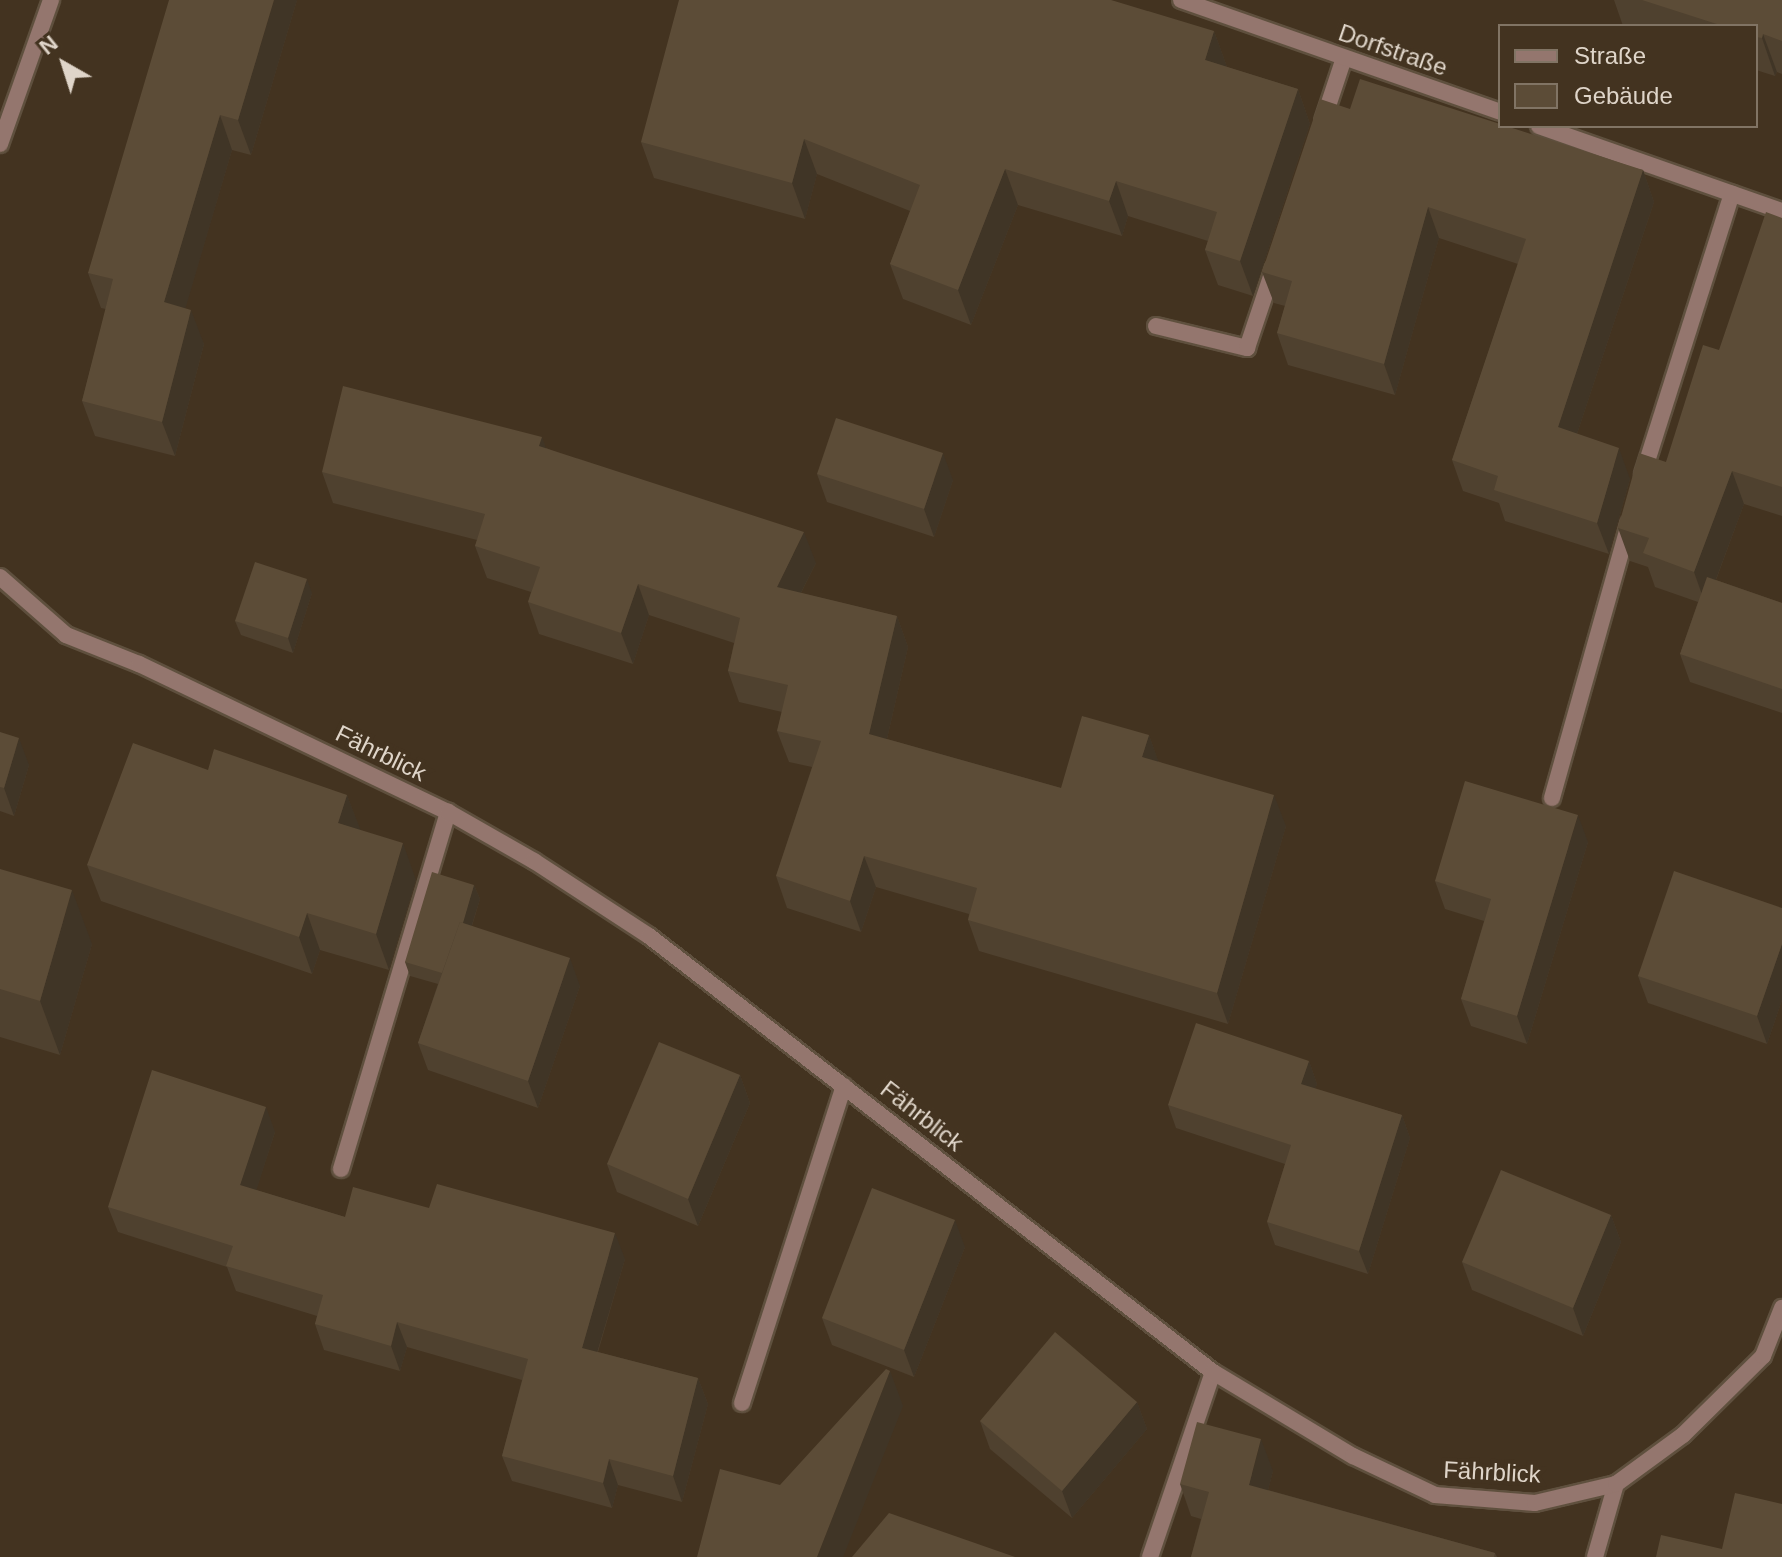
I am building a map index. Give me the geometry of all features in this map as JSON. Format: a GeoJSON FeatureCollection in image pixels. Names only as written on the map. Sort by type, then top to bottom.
{"type":"FeatureCollection","features":[{"type":"Feature","properties":{"kind":"street"},"geometry":{"type":"LineString","coordinates":[[0,144],[51,0]]}},
{"type":"Feature","properties":{"kind":"street","name":"Dorfstraße"},"geometry":{"type":"LineString","coordinates":[[1181,0],[1498,111]]}},
{"type":"Feature","properties":{"kind":"street"},"geometry":{"type":"LineString","coordinates":[[1315,145],[1344,58]]}},
{"type":"Feature","properties":{"kind":"street"},"geometry":{"type":"LineString","coordinates":[[1545,128],[1782,211]]}},
{"type":"Feature","properties":{"kind":"street"},"geometry":{"type":"LineString","coordinates":[[1552,798],[1637,495],[1732,194]]}},
{"type":"Feature","properties":{"kind":"street"},"geometry":{"type":"LineString","coordinates":[[1156,326],[1247,348],[1281,247]]}},
{"type":"Feature","properties":{"kind":"street","name":"Fährblick"},"geometry":{"type":"LineString","coordinates":[[0,577],[66,635],[139,664],[448,812],[649,936],[1213,1372],[1353,1456],[1435,1495],[1535,1503],[1616,1484],[1683,1435],[1763,1356],[1782,1308]]}},
{"type":"Feature","properties":{"kind":"street"},"geometry":{"type":"LineString","coordinates":[[341,1169],[448,812]]}},
{"type":"Feature","properties":{"kind":"street"},"geometry":{"type":"LineString","coordinates":[[742,1403],[844,1086]]}},
{"type":"Feature","properties":{"kind":"street"},"geometry":{"type":"LineString","coordinates":[[1150,1557],[1213,1372]]}},
{"type":"Feature","properties":{"kind":"street"},"geometry":{"type":"LineString","coordinates":[[1595,1557],[1616,1484]]}},
{"type":"Feature","properties":{"kind":"building"},"geometry":{"type":"Polygon","coordinates":[[[169,0],[274,0],[238,120],[220,115],[164,302],[191,310],[162,422],[82,401],[113,279],[88,273],[169,0]]]}},
{"type":"Feature","properties":{"kind":"building"},"geometry":{"type":"Polygon","coordinates":[[[679,0],[1111,0],[1214,31],[1205,60],[1298,89],[1240,261],[1205,250],[1217,212],[1116,181],[1109,201],[1005,169],[958,290],[890,264],[920,185],[804,139],[792,183],[641,142],[679,0]]]}},
{"type":"Feature","properties":{"kind":"building"},"geometry":{"type":"Polygon","coordinates":[[[1642,0],[1782,0],[1782,41],[1763,34],[1762,38],[1758,37],[1758,24],[1717,24],[1642,0]]]}},
{"type":"Feature","properties":{"kind":"building"},"geometry":{"type":"Polygon","coordinates":[[[1360,79],[1498,123],[1498,128],[1512,128],[1643,170],[1558,427],[1619,448],[1597,523],[1494,490],[1498,476],[1452,460],[1526,239],[1428,207],[1384,364],[1277,333],[1292,281],[1262,272],[1320,99],[1350,109],[1360,79]]]}},
{"type":"Feature","properties":{"kind":"building"},"geometry":{"type":"Polygon","coordinates":[[[1766,212],[1782,218],[1782,487],[1732,471],[1694,572],[1643,553],[1649,538],[1618,528],[1639,453],[1666,462],[1703,345],[1719,350],[1766,212]]]}},
{"type":"Feature","properties":{"kind":"building"},"geometry":{"type":"Polygon","coordinates":[[[343,386],[542,437],[539,446],[804,532],[777,587],[897,616],[869,734],[1061,788],[1082,716],[1149,735],[1142,757],[1274,795],[1217,993],[968,920],[977,888],[864,856],[850,901],[776,876],[821,741],[777,731],[788,685],[728,671],[740,618],[638,584],[621,633],[528,602],[540,567],[475,546],[485,514],[322,472],[343,386]]]}},
{"type":"Feature","properties":{"kind":"building"},"geometry":{"type":"Polygon","coordinates":[[[836,418],[943,453],[924,509],[817,474],[836,418]]]}},
{"type":"Feature","properties":{"kind":"building"},"geometry":{"type":"Polygon","coordinates":[[[255,562],[307,579],[288,638],[235,621],[255,562]]]}},
{"type":"Feature","properties":{"kind":"building"},"geometry":{"type":"Polygon","coordinates":[[[1707,577],[1782,603],[1782,689],[1680,654],[1707,577]]]}},
{"type":"Feature","properties":{"kind":"building"},"geometry":{"type":"Polygon","coordinates":[[[0,732],[19,738],[4,788],[0,787],[0,732]]]}},
{"type":"Feature","properties":{"kind":"building"},"geometry":{"type":"Polygon","coordinates":[[[133,743],[208,770],[214,749],[347,795],[338,823],[403,843],[376,934],[307,913],[299,937],[87,865],[133,743]]]}},
{"type":"Feature","properties":{"kind":"building"},"geometry":{"type":"Polygon","coordinates":[[[1465,781],[1578,815],[1517,1016],[1461,999],[1491,899],[1435,881],[1465,781]]]}},
{"type":"Feature","properties":{"kind":"building"},"geometry":{"type":"Polygon","coordinates":[[[0,869],[72,890],[40,1001],[0,989],[0,869]]]}},
{"type":"Feature","properties":{"kind":"building"},"geometry":{"type":"Polygon","coordinates":[[[1674,871],[1782,908],[1782,944],[1757,1016],[1638,976],[1674,871]]]}},
{"type":"Feature","properties":{"kind":"building"},"geometry":{"type":"Polygon","coordinates":[[[432,872],[474,885],[463,923],[460,922],[442,973],[405,962],[432,872]]]}},
{"type":"Feature","properties":{"kind":"building"},"geometry":{"type":"Polygon","coordinates":[[[460,922],[570,958],[528,1081],[418,1043],[460,922]]]}},
{"type":"Feature","properties":{"kind":"building"},"geometry":{"type":"Polygon","coordinates":[[[1196,1023],[1309,1061],[1301,1084],[1402,1115],[1359,1251],[1267,1222],[1291,1145],[1168,1105],[1196,1023]]]}},
{"type":"Feature","properties":{"kind":"building"},"geometry":{"type":"Polygon","coordinates":[[[659,1042],[740,1075],[688,1199],[607,1164],[659,1042]]]}},
{"type":"Feature","properties":{"kind":"building"},"geometry":{"type":"Polygon","coordinates":[[[152,1070],[266,1107],[240,1185],[345,1217],[353,1187],[429,1208],[437,1184],[615,1233],[582,1348],[698,1378],[673,1476],[609,1459],[603,1483],[502,1456],[528,1359],[397,1322],[391,1346],[315,1324],[323,1295],[226,1266],[233,1246],[108,1207],[152,1070]]]}},
{"type":"Feature","properties":{"kind":"building"},"geometry":{"type":"Polygon","coordinates":[[[1501,1170],[1611,1215],[1573,1308],[1462,1262],[1501,1170]]]}},
{"type":"Feature","properties":{"kind":"building"},"geometry":{"type":"Polygon","coordinates":[[[872,1188],[955,1220],[904,1350],[822,1318],[872,1188]]]}},
{"type":"Feature","properties":{"kind":"building"},"geometry":{"type":"Polygon","coordinates":[[[1055,1332],[1137,1402],[1062,1491],[980,1421],[1055,1332]]]}},
{"type":"Feature","properties":{"kind":"building"},"geometry":{"type":"Polygon","coordinates":[[[886,1369],[890,1371],[817,1557],[697,1557],[720,1469],[780,1485],[886,1369]]]}},
{"type":"Feature","properties":{"kind":"building"},"geometry":{"type":"Polygon","coordinates":[[[1197,1422],[1261,1439],[1249,1485],[1495,1553],[1494,1557],[1191,1557],[1209,1492],[1180,1484],[1197,1422]]]}},
{"type":"Feature","properties":{"kind":"building"},"geometry":{"type":"Polygon","coordinates":[[[1735,1493],[1782,1504],[1782,1557],[1656,1557],[1661,1535],[1722,1549],[1735,1493]]]}},
{"type":"Feature","properties":{"kind":"building"},"geometry":{"type":"Polygon","coordinates":[[[889,1513],[1015,1557],[852,1557],[889,1513]]]}}]}
